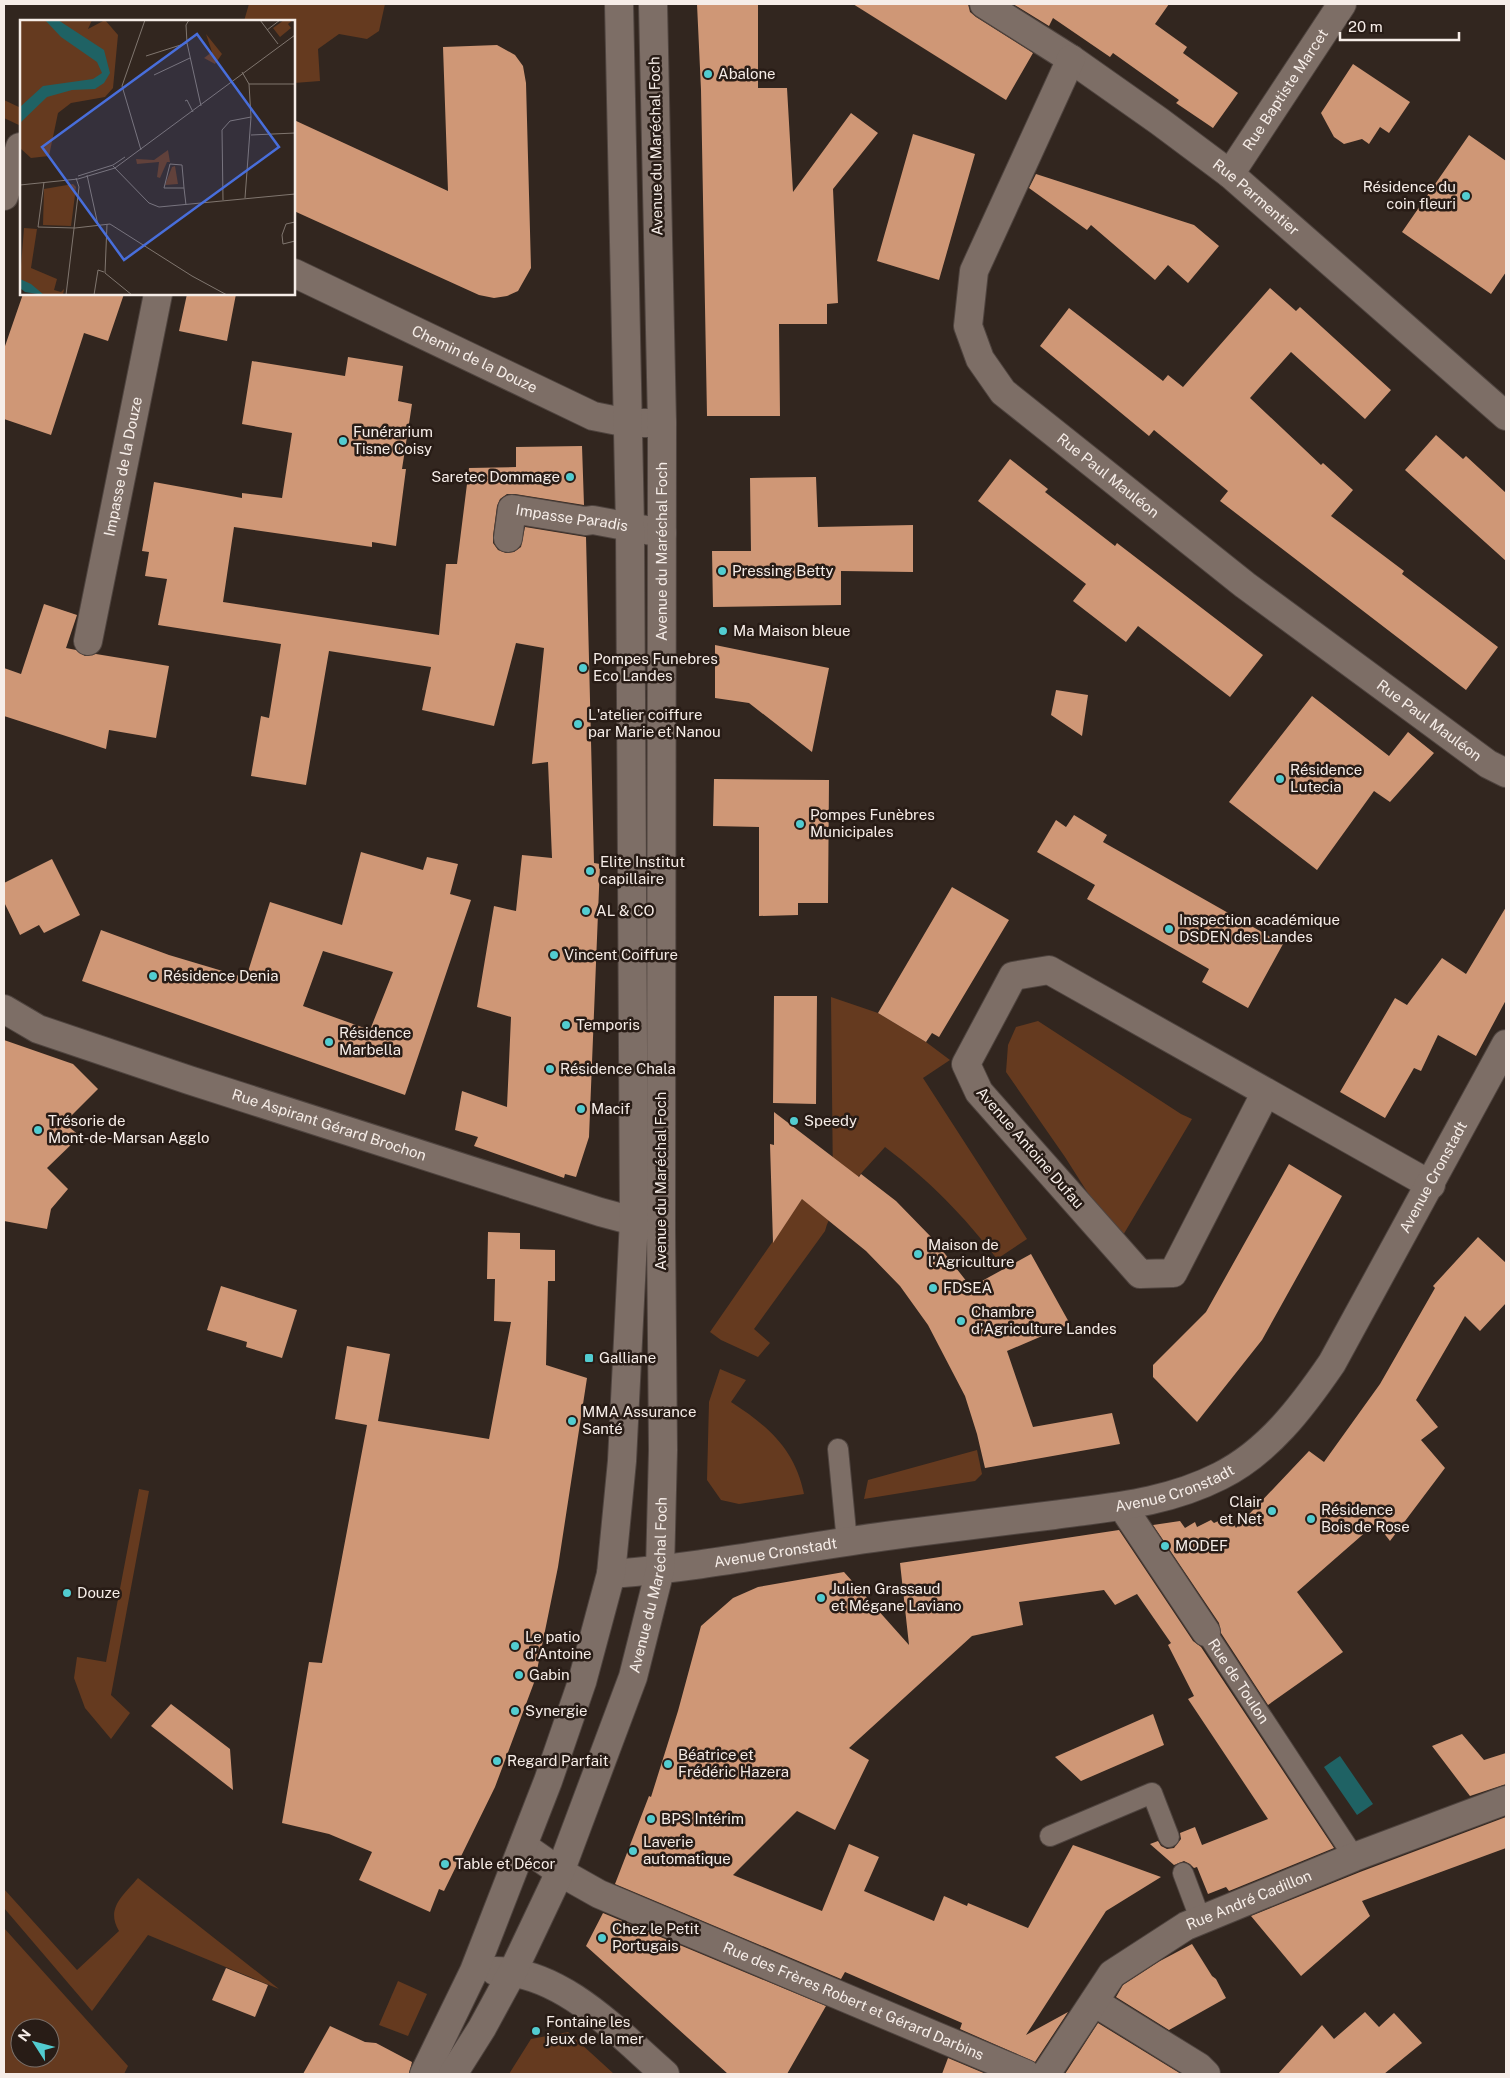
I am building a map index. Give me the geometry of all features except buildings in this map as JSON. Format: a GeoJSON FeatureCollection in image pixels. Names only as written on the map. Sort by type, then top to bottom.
{"type":"FeatureCollection","features":[{"type":"Feature","properties":{"kind":"street","name":"Avenue du Maréchal Foch"},"geometry":{"type":"LineString","coordinates":[[424,2074],[474,1971],[548,1780],[582,1682],[611,1574],[624,1445],[634,1220],[630,526],[619,4]]}},
{"type":"Feature","properties":{"kind":"street","name":"Avenue du Maréchal Foch"},"geometry":{"type":"LineString","coordinates":[[453,2074],[482,2028],[514,1971],[560,1872],[633,1677],[660,1570],[663,1450],[661,1228],[662,424],[653,4]]}},
{"type":"Feature","properties":{"kind":"street","name":"Rue Parmentier"},"geometry":{"type":"LineString","coordinates":[[984,4],[1071,59],[1230,174],[1506,416]]}},
{"type":"Feature","properties":{"kind":"street","name":"Rue Baptiste Marcet"},"geometry":{"type":"LineString","coordinates":[[1230,174],[1342,4]]}},
{"type":"Feature","properties":{"kind":"street","name":"Rue Paul Mauléon"},"geometry":{"type":"LineString","coordinates":[[1071,59],[974,270],[968,326],[980,359],[1003,392],[1245,585],[1488,764],[1506,773]]}},
{"type":"Feature","properties":{"kind":"street"},"geometry":{"type":"LineString","coordinates":[[4,196],[15,143]]}},
{"type":"Feature","properties":{"kind":"street","name":"Chemin de la Douze"},"geometry":{"type":"LineString","coordinates":[[295,273],[593,416],[628,423],[662,424]]}},
{"type":"Feature","properties":{"kind":"street","name":"Impasse de la Douze"},"geometry":{"type":"LineString","coordinates":[[88,641],[158,295]]}},
{"type":"Feature","properties":{"kind":"street","name":"Impasse Paradis"},"geometry":{"type":"LineString","coordinates":[[508,538],[512,509],[630,526],[662,533]]}},
{"type":"Feature","properties":{"kind":"street","name":"Avenue Antoine Dufau"},"geometry":{"type":"LineString","coordinates":[[1266,1092],[1173,1273],[1140,1274],[978,1092],[966,1064],[1013,976],[1049,970],[1266,1092],[1431,1185]]}},
{"type":"Feature","properties":{"kind":"street","name":"Rue Aspirant Gérard Brochon"},"geometry":{"type":"LineString","coordinates":[[4,1008],[38,1029],[600,1212],[661,1228]]}},
{"type":"Feature","properties":{"kind":"street","name":"Avenue Cronstadt"},"geometry":{"type":"LineString","coordinates":[[611,1574],[660,1570],[847,1542],[1122,1506],[1173,1496],[1220,1476],[1251,1457],[1276,1435],[1311,1394],[1342,1347],[1506,1044]]}},
{"type":"Feature","properties":{"kind":"street","name":"Rue de Toulon"},"geometry":{"type":"LineString","coordinates":[[1122,1506],[1206,1632]]}},
{"type":"Feature","properties":{"kind":"street","name":"Rue André Cadillon"},"geometry":{"type":"LineString","coordinates":[[1046,2074],[1112,1974],[1186,1926],[1354,1857],[1506,1800]]}},
{"type":"Feature","properties":{"kind":"street","name":"Rue des Frères Robert et Gérard Darbins"},"geometry":{"type":"LineString","coordinates":[[523,1846],[560,1872],[599,1894],[1026,2074]]}},
{"type":"Feature","properties":{"kind":"street"},"geometry":{"type":"LineString","coordinates":[[474,1971],[514,1971],[552,1986],[589,2007],[665,2074]]}},
{"type":"Feature","properties":{"kind":"street"},"geometry":{"type":"LineString","coordinates":[[1094,2002],[1199,2067],[1206,2074]]}},
{"type":"Feature","properties":{"kind":"lane"},"geometry":{"type":"LineString","coordinates":[[838,1449],[847,1542]]}},
{"type":"Feature","properties":{"kind":"lane","name":"Rue de Toulon"},"geometry":{"type":"LineString","coordinates":[[1206,1632],[1354,1857]]}},
{"type":"Feature","properties":{"kind":"lane"},"geometry":{"type":"LineString","coordinates":[[1050,1836],[1152,1793],[1169,1837]]}},
{"type":"Feature","properties":{"kind":"lane"},"geometry":{"type":"LineString","coordinates":[[1182,1873],[1201,1920]]}},
{"type":"Feature","properties":{"kind":"shaded area"},"geometry":{"type":"Polygon","coordinates":[[[249,4],[385,4],[379,31],[367,39],[339,34],[318,49],[320,81],[295,83],[295,20],[244,20],[249,4]]]}},
{"type":"Feature","properties":{"kind":"shaded area"},"geometry":{"type":"Polygon","coordinates":[[[4,100],[20,108],[20,126],[4,118],[4,100]]]}},
{"type":"Feature","properties":{"kind":"shaded area"},"geometry":{"type":"Polygon","coordinates":[[[831,997],[878,1013],[926,1042],[950,1060],[923,1078],[1027,1239],[997,1259],[945,1199],[885,1147],[842,1197],[829,1219],[825,1231],[754,1329],[770,1343],[758,1357],[721,1340],[710,1332],[809,1189],[833,1185],[831,997]]]}},
{"type":"Feature","properties":{"kind":"shaded area"},"geometry":{"type":"Polygon","coordinates":[[[1038,1021],[1181,1114],[1192,1119],[1119,1242],[1065,1157],[1006,1072],[1008,1045],[1016,1027],[1038,1021]]]}},
{"type":"Feature","properties":{"kind":"shaded area"},"geometry":{"type":"Polygon","coordinates":[[[720,1369],[746,1380],[731,1402],[757,1420],[787,1451],[800,1478],[804,1494],[739,1504],[721,1500],[707,1480],[709,1402],[720,1369]]]}},
{"type":"Feature","properties":{"kind":"shaded area"},"geometry":{"type":"Polygon","coordinates":[[[977,1450],[982,1474],[975,1481],[864,1499],[868,1480],[977,1450]]]}},
{"type":"Feature","properties":{"kind":"shaded area"},"geometry":{"type":"Polygon","coordinates":[[[139,1489],[149,1491],[111,1695],[130,1713],[111,1739],[85,1708],[74,1678],[77,1657],[106,1662],[139,1489]]]}},
{"type":"Feature","properties":{"kind":"shaded area"},"geometry":{"type":"Polygon","coordinates":[[[138,1878],[279,1989],[148,1935],[92,2011],[4,1908],[4,1889],[77,1970],[119,1931],[115,1923],[115,1909],[122,1896],[138,1878]]]}},
{"type":"Feature","properties":{"kind":"shaded area"},"geometry":{"type":"Polygon","coordinates":[[[4,1928],[128,2066],[124,2074],[4,2074],[4,1928]]]}},
{"type":"Feature","properties":{"kind":"shaded area"},"geometry":{"type":"Polygon","coordinates":[[[398,1981],[427,1994],[408,2036],[379,2025],[398,1981]]]}},
{"type":"Feature","properties":{"kind":"shaded area"},"geometry":{"type":"Polygon","coordinates":[[[568,2032],[614,2074],[509,2074],[531,2039],[568,2032]]]}},
{"type":"Feature","properties":{"kind":"water"},"geometry":{"type":"Polygon","coordinates":[[[1340,1756],[1373,1804],[1357,1815],[1324,1767],[1340,1756]]]}},
{"type":"Feature","properties":{"kind":"place","name":"Abalone"},"geometry":{"type":"Point","coordinates":[708,74]}},
{"type":"Feature","properties":{"kind":"place","name":"Résidence du coin fleuri"},"geometry":{"type":"Point","coordinates":[1466,196]}},
{"type":"Feature","properties":{"kind":"place","name":"Funérarium Tisne Coisy"},"geometry":{"type":"Point","coordinates":[343,441]}},
{"type":"Feature","properties":{"kind":"place","name":"Saretec Dommage"},"geometry":{"type":"Point","coordinates":[570,477]}},
{"type":"Feature","properties":{"kind":"place","name":"Pressing Betty"},"geometry":{"type":"Point","coordinates":[722,571]}},
{"type":"Feature","properties":{"kind":"place","name":"Ma Maison bleue"},"geometry":{"type":"Point","coordinates":[723,631]}},
{"type":"Feature","properties":{"kind":"place","name":"Pompes Funebres Eco Landes"},"geometry":{"type":"Point","coordinates":[583,668]}},
{"type":"Feature","properties":{"kind":"place","name":"L'atelier coiffure par Marie et Nanou"},"geometry":{"type":"Point","coordinates":[578,724]}},
{"type":"Feature","properties":{"kind":"place","name":"Résidence Lutecia"},"geometry":{"type":"Point","coordinates":[1280,779]}},
{"type":"Feature","properties":{"kind":"place","name":"Pompes Funèbres Municipales"},"geometry":{"type":"Point","coordinates":[800,824]}},
{"type":"Feature","properties":{"kind":"place","name":"Elite Institut capillaire"},"geometry":{"type":"Point","coordinates":[590,871]}},
{"type":"Feature","properties":{"kind":"place","name":"AL & CO"},"geometry":{"type":"Point","coordinates":[586,911]}},
{"type":"Feature","properties":{"kind":"place","name":"Inspection académique DSDEN des Landes"},"geometry":{"type":"Point","coordinates":[1169,929]}},
{"type":"Feature","properties":{"kind":"place","name":"Vincent Coiffure"},"geometry":{"type":"Point","coordinates":[554,955]}},
{"type":"Feature","properties":{"kind":"place","name":"Résidence Denia"},"geometry":{"type":"Point","coordinates":[153,976]}},
{"type":"Feature","properties":{"kind":"place","name":"Temporis"},"geometry":{"type":"Point","coordinates":[566,1025]}},
{"type":"Feature","properties":{"kind":"place","name":"Résidence Marbella"},"geometry":{"type":"Point","coordinates":[329,1042]}},
{"type":"Feature","properties":{"kind":"place","name":"Résidence Chala"},"geometry":{"type":"Point","coordinates":[550,1069]}},
{"type":"Feature","properties":{"kind":"place","name":"Macif"},"geometry":{"type":"Point","coordinates":[581,1109]}},
{"type":"Feature","properties":{"kind":"place","name":"Speedy"},"geometry":{"type":"Point","coordinates":[794,1121]}},
{"type":"Feature","properties":{"kind":"place","name":"Trésorie de Mont-de-Marsan Agglo"},"geometry":{"type":"Point","coordinates":[38,1130]}},
{"type":"Feature","properties":{"kind":"place","name":"Maison de l'Agriculture"},"geometry":{"type":"Point","coordinates":[918,1254]}},
{"type":"Feature","properties":{"kind":"place","name":"FDSEA"},"geometry":{"type":"Point","coordinates":[933,1288]}},
{"type":"Feature","properties":{"kind":"place","name":"Chambre d'Agriculture Landes"},"geometry":{"type":"Point","coordinates":[961,1321]}},
{"type":"Feature","properties":{"kind":"place","name":"Galliane"},"geometry":{"type":"Point","coordinates":[589,1358]}},
{"type":"Feature","properties":{"kind":"place","name":"MMA Assurance Santé"},"geometry":{"type":"Point","coordinates":[572,1421]}},
{"type":"Feature","properties":{"kind":"place","name":"Clair et Net"},"geometry":{"type":"Point","coordinates":[1272,1511]}},
{"type":"Feature","properties":{"kind":"place","name":"Résidence Bois de Rose"},"geometry":{"type":"Point","coordinates":[1311,1519]}},
{"type":"Feature","properties":{"kind":"place","name":"MODEF"},"geometry":{"type":"Point","coordinates":[1165,1546]}},
{"type":"Feature","properties":{"kind":"place","name":"Douze"},"geometry":{"type":"Point","coordinates":[67,1593]}},
{"type":"Feature","properties":{"kind":"place","name":"Julien Grassaud et Mégane Laviano"},"geometry":{"type":"Point","coordinates":[821,1598]}},
{"type":"Feature","properties":{"kind":"place","name":"Le patio d'Antoine"},"geometry":{"type":"Point","coordinates":[515,1646]}},
{"type":"Feature","properties":{"kind":"place","name":"Gabin"},"geometry":{"type":"Point","coordinates":[519,1675]}},
{"type":"Feature","properties":{"kind":"place","name":"Synergie"},"geometry":{"type":"Point","coordinates":[515,1711]}},
{"type":"Feature","properties":{"kind":"place","name":"Regard Parfait"},"geometry":{"type":"Point","coordinates":[497,1761]}},
{"type":"Feature","properties":{"kind":"place","name":"Béatrice et Frédéric Hazera"},"geometry":{"type":"Point","coordinates":[668,1764]}},
{"type":"Feature","properties":{"kind":"place","name":"BPS Intérim"},"geometry":{"type":"Point","coordinates":[651,1819]}},
{"type":"Feature","properties":{"kind":"place","name":"Laverie automatique"},"geometry":{"type":"Point","coordinates":[633,1851]}},
{"type":"Feature","properties":{"kind":"place","name":"Table et Décor"},"geometry":{"type":"Point","coordinates":[445,1864]}},
{"type":"Feature","properties":{"kind":"place","name":"Chez le Petit Portugais"},"geometry":{"type":"Point","coordinates":[602,1938]}},
{"type":"Feature","properties":{"kind":"place","name":"Fontaine les jeux de la mer"},"geometry":{"type":"Point","coordinates":[536,2031]}}]}
